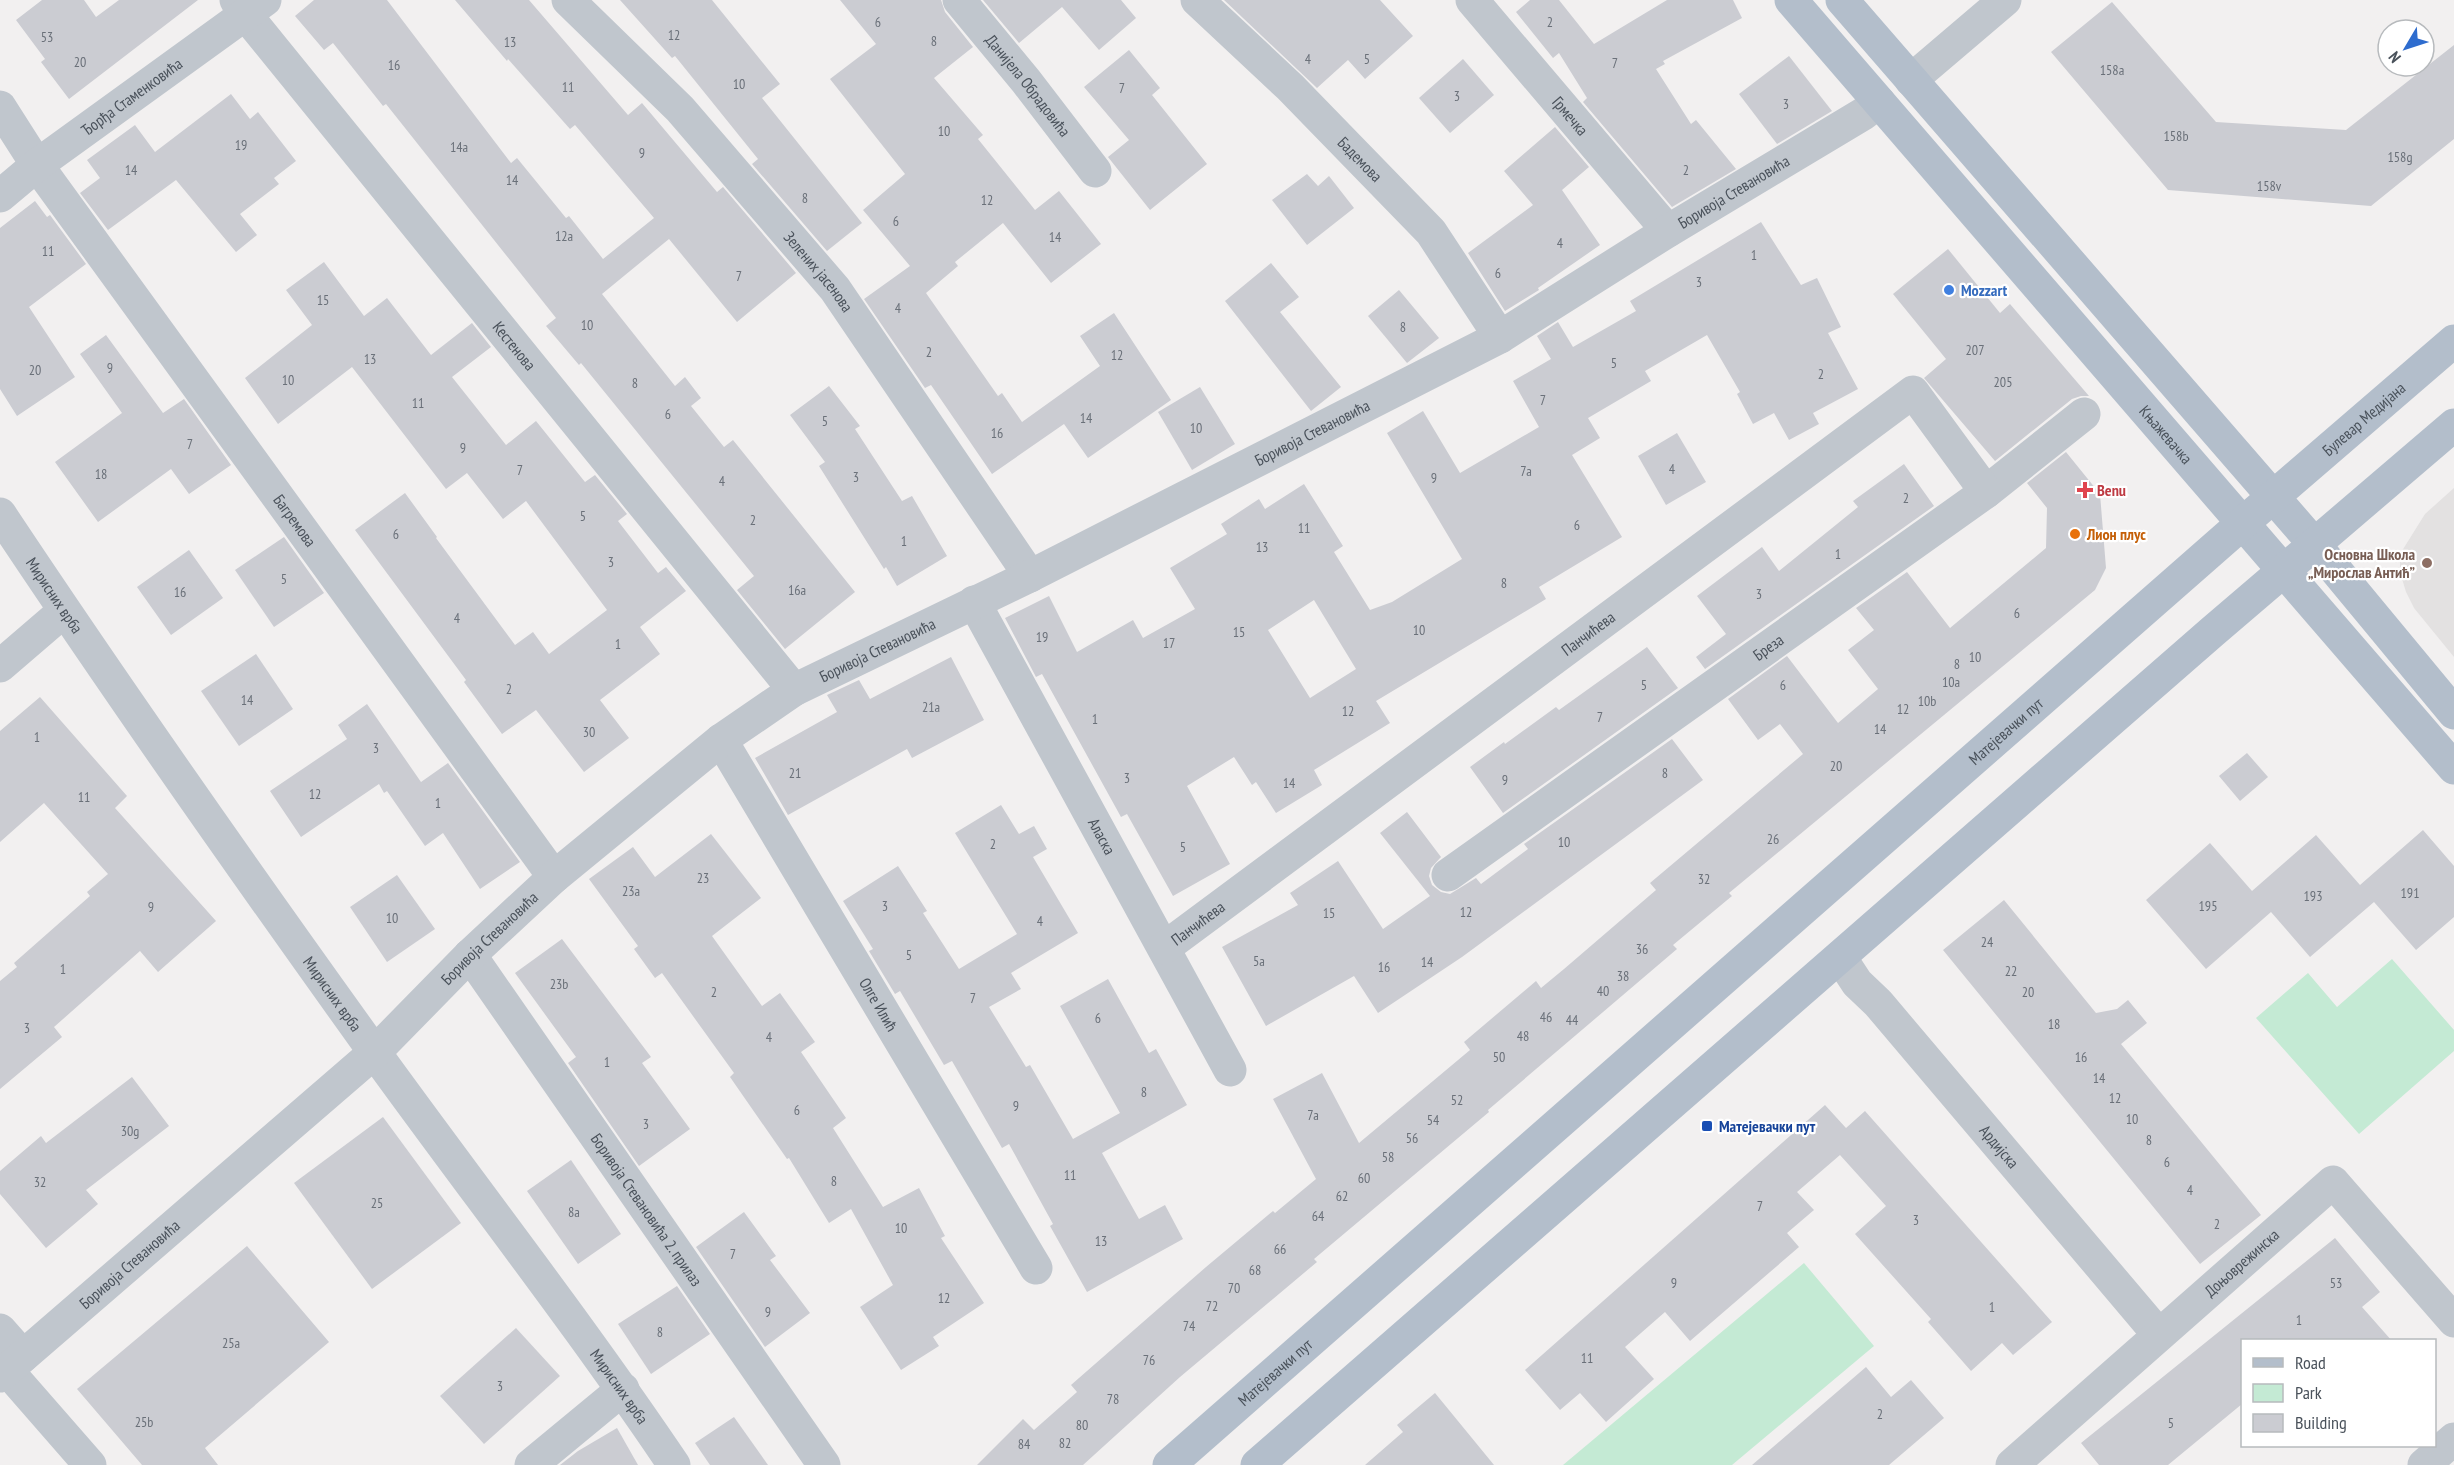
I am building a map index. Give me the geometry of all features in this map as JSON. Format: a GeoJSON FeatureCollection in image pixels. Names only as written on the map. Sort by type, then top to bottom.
{"type":"FeatureCollection","features":[{"type":"Feature","properties":{"kind":"main road","name":"Књажевачка"},"geometry":{"type":"LineString","coordinates":[[1791,0],[2454,768]]}},
{"type":"Feature","properties":{"kind":"main road"},"geometry":{"type":"LineString","coordinates":[[1842,0],[2274,497],[2454,712]]}},
{"type":"Feature","properties":{"kind":"main road","name":"Булевар Медијана"},"geometry":{"type":"LineString","coordinates":[[2274,497],[2454,341]]}},
{"type":"Feature","properties":{"kind":"main road"},"geometry":{"type":"LineString","coordinates":[[1257,1465],[2454,425]]}},
{"type":"Feature","properties":{"kind":"main road","name":"Матејевачки пут"},"geometry":{"type":"LineString","coordinates":[[1169,1465],[2274,497]]}},
{"type":"Feature","properties":{"kind":"street","name":"Зелених јасенова"},"geometry":{"type":"LineString","coordinates":[[568,0],[680,108],[836,289],[1029,576]]}},
{"type":"Feature","properties":{"kind":"street","name":"Данијела Обрадовића"},"geometry":{"type":"LineString","coordinates":[[959,0],[1026,81],[1095,171]]}},
{"type":"Feature","properties":{"kind":"street","name":"Бадемова"},"geometry":{"type":"LineString","coordinates":[[1197,0],[1290,87],[1431,232],[1500,337]]}},
{"type":"Feature","properties":{"kind":"street","name":"Грмечка"},"geometry":{"type":"LineString","coordinates":[[1472,0],[1668,231]]}},
{"type":"Feature","properties":{"kind":"street"},"geometry":{"type":"LineString","coordinates":[[1911,80],[2005,0]]}},
{"type":"Feature","properties":{"kind":"street","name":"Ђорђа Стаменковића"},"geometry":{"type":"LineString","coordinates":[[0,196],[37,165],[249,5]]}},
{"type":"Feature","properties":{"kind":"street","name":"Кестенова"},"geometry":{"type":"LineString","coordinates":[[249,5],[794,690]]}},
{"type":"Feature","properties":{"kind":"street","name":"Боривоја Стевановића"},"geometry":{"type":"LineString","coordinates":[[10,1367],[375,1052],[470,954],[554,877],[721,740],[794,690],[1029,576],[1500,337],[1879,102]]}},
{"type":"Feature","properties":{"kind":"street","name":"Багремова"},"geometry":{"type":"LineString","coordinates":[[0,107],[37,165],[554,877]]}},
{"type":"Feature","properties":{"kind":"street","name":"Панчићева"},"geometry":{"type":"LineString","coordinates":[[1164,948],[1913,392],[1986,492]]}},
{"type":"Feature","properties":{"kind":"street","name":"Бреза"},"geometry":{"type":"LineString","coordinates":[[1448,875],[1986,492],[2084,414]]}},
{"type":"Feature","properties":{"kind":"street","name":"Мирисних врба"},"geometry":{"type":"LineString","coordinates":[[0,514],[64,611],[375,1052],[623,1389],[674,1465]]}},
{"type":"Feature","properties":{"kind":"street","name":"Аласка"},"geometry":{"type":"LineString","coordinates":[[974,602],[1230,1070]]}},
{"type":"Feature","properties":{"kind":"street"},"geometry":{"type":"LineString","coordinates":[[0,666],[64,611]]}},
{"type":"Feature","properties":{"kind":"street","name":"Олге Илић"},"geometry":{"type":"LineString","coordinates":[[721,740],[1036,1268]]}},
{"type":"Feature","properties":{"kind":"street","name":"Боривоја Стевановића 2. прилаз"},"geometry":{"type":"LineString","coordinates":[[470,954],[824,1465]]}},
{"type":"Feature","properties":{"kind":"street","name":"Ардијска"},"geometry":{"type":"LineString","coordinates":[[1840,957],[1857,983],[1878,1003],[2159,1335]]}},
{"type":"Feature","properties":{"kind":"street","name":"Доњоврежинска"},"geometry":{"type":"LineString","coordinates":[[2012,1465],[2333,1182],[2454,1321]]}},
{"type":"Feature","properties":{"kind":"street"},"geometry":{"type":"LineString","coordinates":[[0,1330],[10,1367],[90,1465]]}},
{"type":"Feature","properties":{"kind":"street"},"geometry":{"type":"LineString","coordinates":[[531,1465],[623,1389]]}},
{"type":"Feature","properties":{"kind":"street"},"geometry":{"type":"LineString","coordinates":[[2424,1465],[2454,1439]]}},
{"type":"Feature","properties":{"kind":"shaded area","name":"Основна Школа „Мирослав Антић”"},"geometry":{"type":"Polygon","coordinates":[[[2454,488],[2454,657],[2414,608],[2400,572],[2400,554],[2425,514],[2454,488]]]}},
{"type":"Feature","properties":{"kind":"green space"},"geometry":{"type":"Polygon","coordinates":[[[2392,959],[2454,1030],[2454,1051],[2359,1134],[2256,1018],[2308,973],[2337,1007],[2392,959]]]}},
{"type":"Feature","properties":{"kind":"green space"},"geometry":{"type":"Polygon","coordinates":[[[1804,1263],[1874,1346],[1732,1465],[1563,1465],[1804,1263]]]}},
{"type":"Feature","properties":{"kind":"building"},"geometry":{"type":"Polygon","coordinates":[[[42,0],[84,0],[96,17],[119,0],[198,0],[69,99],[41,62],[45,59],[16,20],[42,0]]]}},
{"type":"Feature","properties":{"kind":"building"},"geometry":{"type":"Polygon","coordinates":[[[314,0],[387,0],[511,163],[517,158],[566,218],[569,216],[603,259],[654,218],[575,125],[570,129],[455,0],[529,0],[628,115],[642,103],[717,192],[723,187],[796,273],[737,322],[669,239],[602,294],[675,386],[685,377],[701,398],[691,406],[724,447],[733,440],[855,592],[785,649],[737,590],[754,576],[581,363],[579,365],[546,326],[556,318],[386,104],[383,106],[333,43],[324,50],[295,16],[314,0]]]}},
{"type":"Feature","properties":{"kind":"building"},"geometry":{"type":"Polygon","coordinates":[[[620,0],[712,0],[780,84],[762,98],[862,223],[827,251],[752,164],[758,159],[675,56],[672,58],[620,0]]]}},
{"type":"Feature","properties":{"kind":"building"},"geometry":{"type":"Polygon","coordinates":[[[840,0],[941,0],[945,12],[973,47],[934,78],[983,135],[978,139],[1035,210],[1059,191],[1101,244],[1051,283],[1003,223],[955,262],[958,266],[926,293],[998,396],[1002,393],[1022,422],[1100,366],[1080,336],[1114,313],[1171,400],[1088,458],[1064,424],[992,474],[931,385],[925,388],[864,299],[910,266],[863,210],[905,174],[830,79],[876,44],[840,0]]]}},
{"type":"Feature","properties":{"kind":"building"},"geometry":{"type":"Polygon","coordinates":[[[983,0],[1121,0],[1136,18],[1099,50],[1062,7],[1019,43],[983,0]]]}},
{"type":"Feature","properties":{"kind":"building"},"geometry":{"type":"Polygon","coordinates":[[[1224,0],[1380,0],[1413,36],[1365,79],[1348,60],[1317,88],[1224,0]]]}},
{"type":"Feature","properties":{"kind":"building"},"geometry":{"type":"Polygon","coordinates":[[[1530,0],[1559,0],[1594,44],[1667,0],[1733,0],[1742,18],[1663,61],[1665,64],[1656,69],[1691,124],[1696,120],[1736,169],[1672,207],[1583,102],[1587,98],[1559,53],[1553,58],[1516,12],[1530,0]]]}},
{"type":"Feature","properties":{"kind":"building"},"geometry":{"type":"Polygon","coordinates":[[[2112,2],[2216,122],[2346,130],[2412,78],[2436,78],[2436,59],[2454,45],[2454,139],[2371,206],[2168,190],[2051,52],[2112,2]]]}},
{"type":"Feature","properties":{"kind":"building"},"geometry":{"type":"Polygon","coordinates":[[[1129,50],[1160,88],[1152,95],[1207,164],[1150,210],[1108,157],[1129,140],[1084,87],[1129,50]]]}},
{"type":"Feature","properties":{"kind":"building"},"geometry":{"type":"Polygon","coordinates":[[[1789,56],[1832,111],[1777,144],[1739,94],[1789,56]]]}},
{"type":"Feature","properties":{"kind":"building"},"geometry":{"type":"Polygon","coordinates":[[[1463,59],[1494,95],[1450,133],[1419,98],[1463,59]]]}},
{"type":"Feature","properties":{"kind":"building"},"geometry":{"type":"Polygon","coordinates":[[[231,94],[250,119],[258,112],[296,161],[274,178],[279,184],[240,214],[257,235],[236,252],[176,180],[108,230],[80,193],[100,178],[87,160],[135,125],[155,152],[231,94]]]}},
{"type":"Feature","properties":{"kind":"building"},"geometry":{"type":"Polygon","coordinates":[[[1555,127],[1589,167],[1562,190],[1600,245],[1538,288],[1539,290],[1505,311],[1468,253],[1533,205],[1504,171],[1555,127]]]}},
{"type":"Feature","properties":{"kind":"building"},"geometry":{"type":"Polygon","coordinates":[[[1307,174],[1318,186],[1329,176],[1354,208],[1307,245],[1272,200],[1307,174]]]}},
{"type":"Feature","properties":{"kind":"building"},"geometry":{"type":"Polygon","coordinates":[[[35,201],[47,217],[50,215],[86,264],[29,307],[75,377],[17,416],[0,389],[0,228],[35,201]]]}},
{"type":"Feature","properties":{"kind":"building"},"geometry":{"type":"Polygon","coordinates":[[[1761,222],[1801,285],[1817,278],[1841,327],[1828,333],[1858,389],[1813,413],[1819,424],[1789,440],[1774,413],[1753,424],[1737,394],[1740,392],[1707,335],[1645,371],[1651,381],[1588,418],[1600,438],[1572,455],[1622,537],[1539,587],[1546,599],[1376,701],[1390,723],[1314,770],[1322,785],[1276,813],[1256,782],[1252,785],[1234,757],[1187,786],[1230,864],[1173,896],[1127,814],[1121,817],[1042,674],[1036,677],[1005,618],[1049,596],[1077,652],[1133,620],[1143,638],[1195,609],[1170,568],[1227,534],[1221,524],[1259,499],[1265,509],[1304,484],[1343,546],[1334,552],[1370,610],[1392,602],[1462,559],[1387,433],[1423,411],[1460,473],[1539,427],[1513,381],[1551,359],[1537,336],[1558,322],[1573,347],[1636,311],[1630,301],[1761,222]],[[1314,600],[1268,630],[1310,698],[1356,669],[1314,600]]]}},
{"type":"Feature","properties":{"kind":"building"},"geometry":{"type":"Polygon","coordinates":[[[1948,249],[2000,313],[2010,304],[2089,396],[2072,399],[1995,461],[1924,378],[1946,359],[1893,294],[1948,249]]]}},
{"type":"Feature","properties":{"kind":"building"},"geometry":{"type":"Polygon","coordinates":[[[324,262],[364,316],[387,298],[431,355],[472,323],[491,347],[452,377],[506,445],[536,421],[585,482],[595,475],[627,514],[618,521],[658,573],[666,567],[686,591],[640,627],[660,654],[600,700],[629,738],[584,772],[536,710],[502,734],[464,682],[466,680],[355,530],[405,493],[515,645],[533,632],[549,654],[607,610],[526,501],[503,519],[467,473],[446,489],[352,367],[278,424],[245,378],[312,325],[286,290],[324,262]]]}},
{"type":"Feature","properties":{"kind":"building"},"geometry":{"type":"Polygon","coordinates":[[[1271,263],[1299,297],[1280,312],[1341,387],[1311,411],[1225,301],[1271,263]]]}},
{"type":"Feature","properties":{"kind":"building"},"geometry":{"type":"Polygon","coordinates":[[[1399,290],[1439,338],[1407,363],[1368,316],[1399,290]]]}},
{"type":"Feature","properties":{"kind":"building"},"geometry":{"type":"Polygon","coordinates":[[[106,335],[163,413],[184,399],[231,465],[189,494],[171,469],[98,522],[55,462],[122,413],[80,354],[106,335]]]}},
{"type":"Feature","properties":{"kind":"building"},"geometry":{"type":"Polygon","coordinates":[[[829,386],[860,426],[855,429],[902,501],[912,496],[947,556],[897,586],[819,466],[825,462],[790,415],[829,386]]]}},
{"type":"Feature","properties":{"kind":"building"},"geometry":{"type":"Polygon","coordinates":[[[1200,387],[1235,444],[1192,470],[1158,412],[1200,387]]]}},
{"type":"Feature","properties":{"kind":"building"},"geometry":{"type":"Polygon","coordinates":[[[1677,433],[1706,482],[1666,505],[1638,456],[1677,433]]]}},
{"type":"Feature","properties":{"kind":"building"},"geometry":{"type":"Polygon","coordinates":[[[2066,452],[2100,494],[2106,568],[2095,590],[1729,893],[1732,896],[1673,945],[1677,949],[1488,1110],[1489,1112],[1314,1259],[1317,1262],[1180,1377],[1083,1465],[977,1465],[1023,1419],[1034,1430],[1077,1392],[1071,1385],[1206,1267],[1273,1211],[1275,1213],[1316,1179],[1273,1099],[1322,1073],[1359,1143],[1470,1050],[1464,1042],[1536,981],[1541,988],[1564,969],[1656,890],[1650,883],[1803,754],[1780,724],[1758,740],[1728,699],[1787,656],[1838,723],[1878,689],[1848,650],[1874,630],[1856,608],[1907,572],[1950,628],[2046,548],[2047,508],[2027,483],[2066,452]]]}},
{"type":"Feature","properties":{"kind":"building"},"geometry":{"type":"Polygon","coordinates":[[[1904,464],[1934,506],[1705,669],[1696,657],[1726,634],[1697,596],[1762,547],[1779,571],[1858,507],[1853,501],[1904,464]]]}},
{"type":"Feature","properties":{"kind":"building"},"geometry":{"type":"Polygon","coordinates":[[[284,537],[324,593],[274,627],[235,570],[284,537]]]}},
{"type":"Feature","properties":{"kind":"building"},"geometry":{"type":"Polygon","coordinates":[[[189,550],[223,598],[171,635],[137,587],[189,550]]]}},
{"type":"Feature","properties":{"kind":"building"},"geometry":{"type":"Polygon","coordinates":[[[1647,647],[1678,688],[1503,813],[1470,767],[1556,707],[1559,710],[1647,647]]]}},
{"type":"Feature","properties":{"kind":"building"},"geometry":{"type":"Polygon","coordinates":[[[256,654],[293,709],[239,746],[201,691],[256,654]]]}},
{"type":"Feature","properties":{"kind":"building"},"geometry":{"type":"Polygon","coordinates":[[[951,657],[984,720],[912,758],[907,749],[788,815],[755,758],[837,712],[827,695],[859,680],[870,699],[951,657]]]}},
{"type":"Feature","properties":{"kind":"building"},"geometry":{"type":"Polygon","coordinates":[[[40,697],[127,796],[115,808],[216,921],[158,972],[140,951],[54,1027],[62,1037],[0,1089],[0,981],[17,967],[14,963],[90,896],[87,892],[108,874],[44,803],[0,842],[0,731],[40,697]]]}},
{"type":"Feature","properties":{"kind":"building"},"geometry":{"type":"Polygon","coordinates":[[[367,704],[421,782],[448,763],[520,862],[480,889],[443,833],[425,846],[387,791],[384,793],[379,784],[301,837],[270,791],[347,739],[338,725],[367,704]]]}},
{"type":"Feature","properties":{"kind":"building"},"geometry":{"type":"Polygon","coordinates":[[[1672,739],[1703,780],[1462,957],[1378,1013],[1354,976],[1266,1026],[1222,947],[1298,905],[1290,893],[1338,861],[1383,929],[1430,896],[1380,833],[1407,812],[1441,857],[1431,868],[1429,876],[1432,885],[1441,892],[1450,894],[1476,878],[1481,884],[1528,849],[1524,844],[1672,739]]]}},
{"type":"Feature","properties":{"kind":"building"},"geometry":{"type":"Polygon","coordinates":[[[2247,753],[2268,777],[2240,801],[2219,776],[2247,753]]]}},
{"type":"Feature","properties":{"kind":"building"},"geometry":{"type":"Polygon","coordinates":[[[1001,805],[1019,834],[1034,826],[1047,849],[1033,857],[1078,933],[1011,973],[1021,989],[989,1007],[1026,1067],[1030,1065],[1073,1139],[1120,1113],[1060,1006],[1108,979],[1149,1053],[1156,1049],[1187,1105],[1102,1153],[1139,1219],[1165,1205],[1183,1239],[1087,1292],[1050,1226],[1053,1224],[1009,1144],[1002,1148],[952,1061],[944,1065],[900,991],[895,994],[869,951],[873,949],[843,901],[898,866],[927,911],[923,913],[959,969],[1017,934],[955,833],[1001,805]]]}},
{"type":"Feature","properties":{"kind":"building"},"geometry":{"type":"Polygon","coordinates":[[[2423,830],[2454,866],[2454,917],[2416,950],[2374,902],[2310,957],[2271,912],[2206,969],[2146,900],[2210,843],[2252,891],[2316,835],[2360,885],[2423,830]]]}},
{"type":"Feature","properties":{"kind":"building"},"geometry":{"type":"Polygon","coordinates":[[[711,834],[761,898],[712,936],[762,1006],[780,993],[815,1042],[801,1052],[846,1118],[833,1128],[883,1207],[919,1188],[945,1236],[941,1238],[984,1303],[933,1337],[939,1346],[901,1370],[860,1307],[893,1285],[851,1209],[829,1223],[789,1158],[787,1159],[730,1077],[734,1073],[662,973],[655,978],[634,949],[638,946],[589,879],[633,847],[655,877],[711,834]]]}},
{"type":"Feature","properties":{"kind":"building"},"geometry":{"type":"Polygon","coordinates":[[[397,875],[435,929],[387,962],[350,907],[397,875]]]}},
{"type":"Feature","properties":{"kind":"building"},"geometry":{"type":"Polygon","coordinates":[[[2004,900],[2096,1013],[2117,1009],[2128,1000],[2147,1023],[2121,1044],[2261,1215],[2200,1264],[1943,950],[2004,900]]]}},
{"type":"Feature","properties":{"kind":"building"},"geometry":{"type":"Polygon","coordinates":[[[562,939],[651,1057],[642,1063],[690,1129],[639,1166],[568,1063],[576,1057],[515,973],[562,939]]]}},
{"type":"Feature","properties":{"kind":"building"},"geometry":{"type":"Polygon","coordinates":[[[132,1077],[169,1126],[86,1190],[98,1204],[46,1248],[0,1194],[0,1171],[41,1136],[46,1143],[132,1077]]]}},
{"type":"Feature","properties":{"kind":"building"},"geometry":{"type":"Polygon","coordinates":[[[1825,1105],[1846,1128],[1865,1111],[2052,1322],[2013,1355],[2002,1343],[1971,1371],[1928,1322],[1931,1319],[1855,1234],[1886,1206],[1840,1155],[1797,1192],[1814,1210],[1787,1233],[1799,1247],[1690,1341],[1665,1312],[1625,1347],[1654,1379],[1606,1422],[1580,1393],[1560,1410],[1525,1370],[1825,1105]]]}},
{"type":"Feature","properties":{"kind":"building"},"geometry":{"type":"Polygon","coordinates":[[[383,1117],[461,1223],[372,1289],[294,1183],[383,1117]]]}},
{"type":"Feature","properties":{"kind":"building"},"geometry":{"type":"Polygon","coordinates":[[[571,1160],[621,1234],[578,1264],[527,1191],[571,1160]]]}},
{"type":"Feature","properties":{"kind":"building"},"geometry":{"type":"Polygon","coordinates":[[[744,1212],[776,1256],[770,1260],[810,1313],[765,1347],[696,1247],[744,1212]]]}},
{"type":"Feature","properties":{"kind":"building"},"geometry":{"type":"Polygon","coordinates":[[[2335,1238],[2380,1292],[2362,1307],[2390,1339],[2241,1339],[2241,1405],[2168,1465],[2099,1465],[2081,1443],[2335,1238]]]}},
{"type":"Feature","properties":{"kind":"building"},"geometry":{"type":"Polygon","coordinates":[[[247,1246],[329,1342],[205,1448],[218,1465],[142,1465],[77,1389],[247,1246]]]}},
{"type":"Feature","properties":{"kind":"building"},"geometry":{"type":"Polygon","coordinates":[[[677,1286],[710,1334],[651,1374],[618,1324],[677,1286]]]}},
{"type":"Feature","properties":{"kind":"building"},"geometry":{"type":"Polygon","coordinates":[[[516,1328],[560,1376],[484,1444],[440,1396],[516,1328]]]}},
{"type":"Feature","properties":{"kind":"building"},"geometry":{"type":"Polygon","coordinates":[[[1866,1367],[1891,1397],[1911,1380],[1944,1418],[1889,1465],[1752,1465],[1866,1367]]]}},
{"type":"Feature","properties":{"kind":"building"},"geometry":{"type":"Polygon","coordinates":[[[1435,1393],[1494,1465],[1365,1465],[1403,1432],[1397,1425],[1435,1393]]]}},
{"type":"Feature","properties":{"kind":"building"},"geometry":{"type":"Polygon","coordinates":[[[734,1417],[768,1465],[710,1465],[695,1443],[734,1417]]]}},
{"type":"Feature","properties":{"kind":"building"},"geometry":{"type":"Polygon","coordinates":[[[617,1428],[638,1465],[560,1465],[578,1451],[617,1428]]]}},
{"type":"Feature","properties":{"kind":"place","name":"Mozzart"},"geometry":{"type":"Point","coordinates":[1949,290]}},
{"type":"Feature","properties":{"kind":"place","name":"Benu"},"geometry":{"type":"Point","coordinates":[2085,490]}},
{"type":"Feature","properties":{"kind":"place","name":"Лион плус"},"geometry":{"type":"Point","coordinates":[2075,534]}},
{"type":"Feature","properties":{"kind":"place","name":"Основна Школа „Мирослав Антић”"},"geometry":{"type":"Point","coordinates":[2427,563]}},
{"type":"Feature","properties":{"kind":"place","name":"Матејевачки пут"},"geometry":{"type":"Point","coordinates":[1707,1126]}}]}
